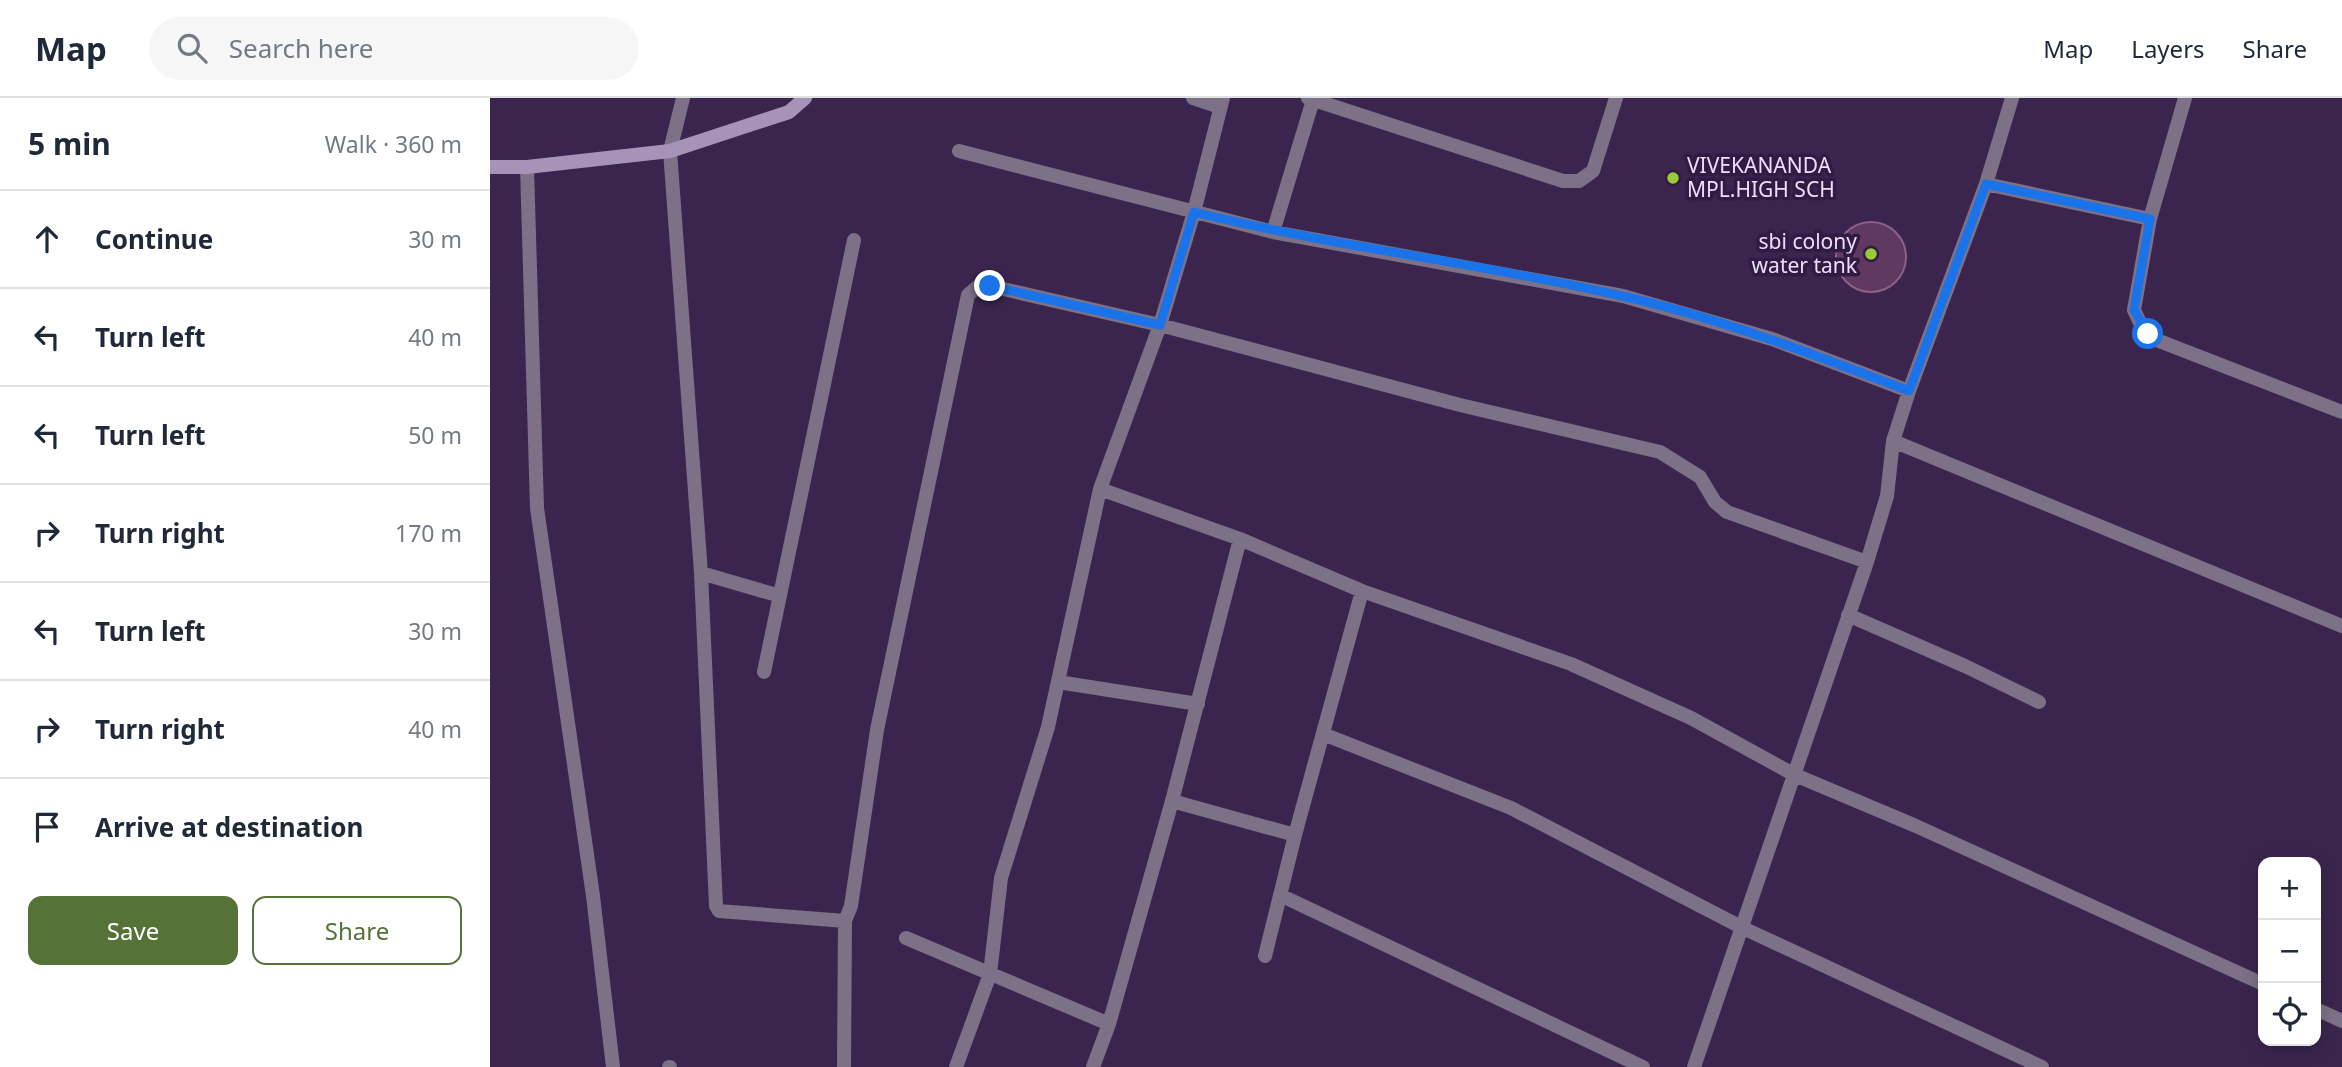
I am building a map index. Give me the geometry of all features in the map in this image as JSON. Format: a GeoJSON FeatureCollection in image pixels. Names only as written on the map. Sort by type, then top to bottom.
{"type":"FeatureCollection","features":[{"type":"Feature","properties":{"kind":"main road"},"geometry":{"type":"LineString","coordinates":[[490,167],[527,167],[670,151],[789,112],[805,98]]}},
{"type":"Feature","properties":{"kind":"street"},"geometry":{"type":"LineString","coordinates":[[683,98],[670,151],[701,573],[716,906],[725,914],[845,921]]}},
{"type":"Feature","properties":{"kind":"street"},"geometry":{"type":"LineString","coordinates":[[956,1067],[990,974],[1001,878],[1048,727],[1100,489],[1160,325],[1194,212],[1221,102],[1193,98]]}},
{"type":"Feature","properties":{"kind":"street"},"geometry":{"type":"LineString","coordinates":[[1273,232],[1311,99],[1563,181],[1579,181],[1593,171],[1616,98]]}},
{"type":"Feature","properties":{"kind":"street"},"geometry":{"type":"LineString","coordinates":[[1695,1067],[1867,562],[1887,496],[1894,441],[1909,391],[1986,184],[2012,98]]}},
{"type":"Feature","properties":{"kind":"street"},"geometry":{"type":"LineString","coordinates":[[2185,98],[2150,219],[2134,310],[2148,334],[2342,412]]}},
{"type":"Feature","properties":{"kind":"street"},"geometry":{"type":"LineString","coordinates":[[959,151],[1273,232],[1623,296],[1772,339],[1909,391]]}},
{"type":"Feature","properties":{"kind":"street"},"geometry":{"type":"LineString","coordinates":[[527,167],[537,508],[593,896],[613,1067]]}},
{"type":"Feature","properties":{"kind":"street"},"geometry":{"type":"LineString","coordinates":[[1986,184],[2150,219]]}},
{"type":"Feature","properties":{"kind":"street"},"geometry":{"type":"LineString","coordinates":[[764,672],[854,240]]}},
{"type":"Feature","properties":{"kind":"street"},"geometry":{"type":"LineString","coordinates":[[844,1067],[845,921],[851,906],[877,730],[968,295],[976,288],[990,286],[1160,325],[1460,405],[1660,452],[1700,477],[1715,502],[1727,512],[1867,562]]}},
{"type":"Feature","properties":{"kind":"street"},"geometry":{"type":"LineString","coordinates":[[1894,441],[2342,626]]}},
{"type":"Feature","properties":{"kind":"street"},"geometry":{"type":"LineString","coordinates":[[1100,489],[1240,539],[1362,591],[1571,664],[1690,718],[1795,775],[1916,826],[2261,983]]}},
{"type":"Feature","properties":{"kind":"street"},"geometry":{"type":"LineString","coordinates":[[1093,1067],[1109,1024],[1172,801],[1240,539]]}},
{"type":"Feature","properties":{"kind":"street"},"geometry":{"type":"LineString","coordinates":[[701,573],[780,596]]}},
{"type":"Feature","properties":{"kind":"street"},"geometry":{"type":"LineString","coordinates":[[1265,956],[1362,591]]}},
{"type":"Feature","properties":{"kind":"street"},"geometry":{"type":"LineString","coordinates":[[1848,615],[2039,702]]}},
{"type":"Feature","properties":{"kind":"street"},"geometry":{"type":"LineString","coordinates":[[1058,682],[1198,704]]}},
{"type":"Feature","properties":{"kind":"street"},"geometry":{"type":"LineString","coordinates":[[1323,734],[1511,808],[1743,928],[2042,1067]]}},
{"type":"Feature","properties":{"kind":"street"},"geometry":{"type":"LineString","coordinates":[[1172,801],[1295,835]]}},
{"type":"Feature","properties":{"kind":"street"},"geometry":{"type":"LineString","coordinates":[[1280,895],[1643,1067]]}},
{"type":"Feature","properties":{"kind":"street"},"geometry":{"type":"LineString","coordinates":[[906,939],[1109,1024]]}},
{"type":"Feature","properties":{"kind":"street"},"geometry":{"type":"LineString","coordinates":[[2321,1011],[2342,1021]]}},
{"type":"Feature","properties":{"kind":"building","name":"sbi colony water tank"},"geometry":{"type":"Polygon","coordinates":[[[1864,222],[1878,222],[1891,228],[1900,237],[1906,257],[1904,270],[1896,282],[1878,292],[1864,292],[1851,286],[1842,277],[1836,264],[1836,250],[1842,237],[1851,228],[1864,222]]]}},
{"type":"Feature","properties":{"kind":"place","name":"VIVEKANANDA MPL.HIGH SCH"},"geometry":{"type":"Point","coordinates":[1673,178]}},
{"type":"Feature","properties":{"kind":"place","name":"sbi colony water tank"},"geometry":{"type":"Point","coordinates":[1871,254]}},
{"type":"Feature","properties":{"kind":"route"},"geometry":{"type":"LineString","coordinates":[[990,286],[1160,325],[1194,212],[1273,232],[1623,296],[1772,339],[1909,391],[1986,184],[2150,219],[2134,310],[2148,334]]}}]}
